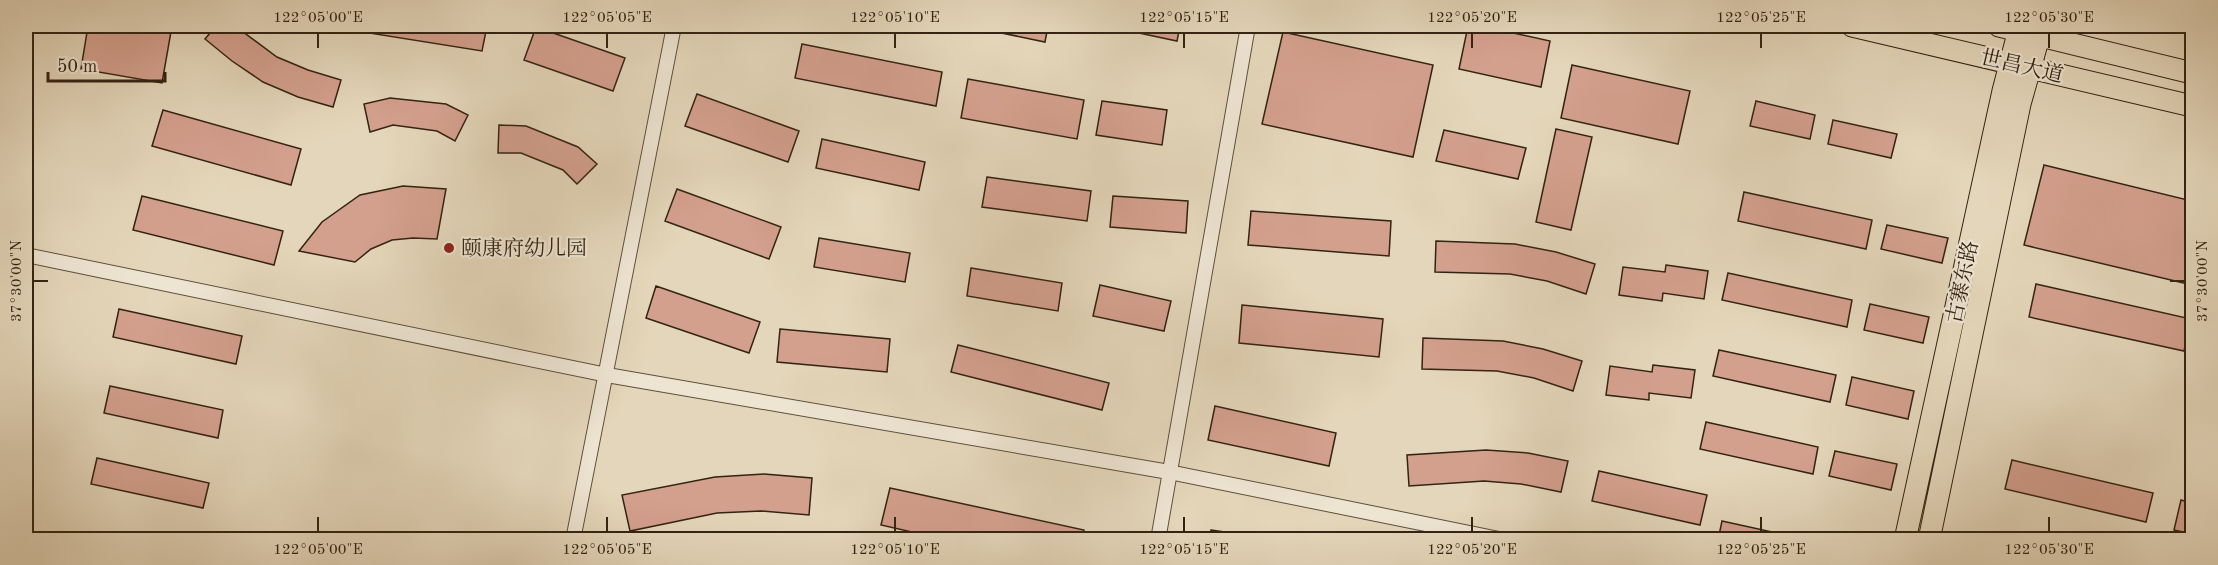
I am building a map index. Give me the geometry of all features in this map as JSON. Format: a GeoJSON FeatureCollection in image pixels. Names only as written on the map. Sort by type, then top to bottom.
{"type":"FeatureCollection","features":[{"type":"Feature","properties":{"kind":"main road","name":"世昌大道"},"geometry":{"type":"LineString","coordinates":[[1852,26],[2193,106]]}},
{"type":"Feature","properties":{"kind":"main road","name":"世昌大道"},"geometry":{"type":"LineString","coordinates":[[2024,28],[2193,73]]}},
{"type":"Feature","properties":{"kind":"main road","name":"古寨东路"},"geometry":{"type":"LineString","coordinates":[[1929,540],[2020,104],[2020,65],[2024,28]]}},
{"type":"Feature","properties":{"kind":"main road","name":"古寨东路"},"geometry":{"type":"LineString","coordinates":[[1905,540],[2020,65]]}},
{"type":"Feature","properties":{"kind":"street"},"geometry":{"type":"LineString","coordinates":[[573,540],[674,26]]}},
{"type":"Feature","properties":{"kind":"street"},"geometry":{"type":"LineString","coordinates":[[1158,540],[1168,472],[1248,26]]}},
{"type":"Feature","properties":{"kind":"street"},"geometry":{"type":"LineString","coordinates":[[26,255],[607,375],[1168,472],[1504,540]]}},
{"type":"Feature","properties":{"kind":"building"},"geometry":{"type":"Polygon","coordinates":[[[88,26],[172,26],[162,83],[81,69],[88,26]]]}},
{"type":"Feature","properties":{"kind":"building"},"geometry":{"type":"Polygon","coordinates":[[[216,26],[235,26],[277,57],[341,80],[333,107],[298,97],[263,82],[232,61],[205,39],[216,26]]]}},
{"type":"Feature","properties":{"kind":"building"},"geometry":{"type":"Polygon","coordinates":[[[345,26],[487,26],[482,51],[344,29],[345,26]]]}},
{"type":"Feature","properties":{"kind":"building"},"geometry":{"type":"Polygon","coordinates":[[[968,26],[1048,26],[1045,42],[968,26]]]}},
{"type":"Feature","properties":{"kind":"building"},"geometry":{"type":"Polygon","coordinates":[[[1106,26],[1180,26],[1177,41],[1106,26]]]}},
{"type":"Feature","properties":{"kind":"building"},"geometry":{"type":"Polygon","coordinates":[[[1468,26],[1481,26],[1550,41],[1541,87],[1459,69],[1468,26]]]}},
{"type":"Feature","properties":{"kind":"building"},"geometry":{"type":"Polygon","coordinates":[[[536,27],[625,58],[613,91],[524,60],[536,27]]]}},
{"type":"Feature","properties":{"kind":"building"},"geometry":{"type":"Polygon","coordinates":[[[1283,32],[1433,65],[1413,157],[1262,124],[1283,32]]]}},
{"type":"Feature","properties":{"kind":"building"},"geometry":{"type":"Polygon","coordinates":[[[802,44],[942,72],[936,106],[795,78],[802,44]]]}},
{"type":"Feature","properties":{"kind":"building"},"geometry":{"type":"Polygon","coordinates":[[[1572,65],[1690,91],[1678,144],[1561,118],[1572,65]]]}},
{"type":"Feature","properties":{"kind":"building"},"geometry":{"type":"Polygon","coordinates":[[[968,79],[1084,100],[1077,139],[961,118],[968,79]]]}},
{"type":"Feature","properties":{"kind":"building"},"geometry":{"type":"Polygon","coordinates":[[[697,94],[799,131],[788,162],[685,126],[697,94]]]}},
{"type":"Feature","properties":{"kind":"building"},"geometry":{"type":"Polygon","coordinates":[[[390,98],[446,104],[468,115],[455,141],[437,131],[393,125],[370,132],[364,104],[390,98]]]}},
{"type":"Feature","properties":{"kind":"building"},"geometry":{"type":"Polygon","coordinates":[[[1102,101],[1167,110],[1162,145],[1096,135],[1102,101]]]}},
{"type":"Feature","properties":{"kind":"building"},"geometry":{"type":"Polygon","coordinates":[[[1756,101],[1815,115],[1810,139],[1750,126],[1756,101]]]}},
{"type":"Feature","properties":{"kind":"building"},"geometry":{"type":"Polygon","coordinates":[[[163,110],[301,149],[291,185],[152,146],[163,110]]]}},
{"type":"Feature","properties":{"kind":"building"},"geometry":{"type":"Polygon","coordinates":[[[1833,120],[1897,134],[1891,158],[1828,144],[1833,120]]]}},
{"type":"Feature","properties":{"kind":"building"},"geometry":{"type":"Polygon","coordinates":[[[499,125],[526,126],[578,147],[597,164],[577,184],[563,170],[521,153],[498,153],[499,125]]]}},
{"type":"Feature","properties":{"kind":"building"},"geometry":{"type":"Polygon","coordinates":[[[1556,129],[1592,137],[1571,230],[1536,222],[1556,129]]]}},
{"type":"Feature","properties":{"kind":"building"},"geometry":{"type":"Polygon","coordinates":[[[1444,130],[1526,148],[1518,179],[1436,161],[1444,130]]]}},
{"type":"Feature","properties":{"kind":"building"},"geometry":{"type":"Polygon","coordinates":[[[822,139],[925,162],[919,190],[816,168],[822,139]]]}},
{"type":"Feature","properties":{"kind":"building"},"geometry":{"type":"Polygon","coordinates":[[[2044,165],[2192,201],[2192,285],[2024,245],[2044,165]]]}},
{"type":"Feature","properties":{"kind":"building"},"geometry":{"type":"Polygon","coordinates":[[[987,177],[1091,191],[1087,221],[982,207],[987,177]]]}},
{"type":"Feature","properties":{"kind":"building"},"geometry":{"type":"Polygon","coordinates":[[[403,186],[446,189],[437,239],[392,240],[371,249],[355,262],[299,251],[322,222],[360,195],[403,186]]]}},
{"type":"Feature","properties":{"kind":"building"},"geometry":{"type":"Polygon","coordinates":[[[677,189],[781,227],[769,259],[665,221],[677,189]]]}},
{"type":"Feature","properties":{"kind":"building"},"geometry":{"type":"Polygon","coordinates":[[[1744,192],[1872,220],[1866,249],[1738,221],[1744,192]]]}},
{"type":"Feature","properties":{"kind":"building"},"geometry":{"type":"Polygon","coordinates":[[[142,196],[283,231],[274,265],[133,230],[142,196]]]}},
{"type":"Feature","properties":{"kind":"building"},"geometry":{"type":"Polygon","coordinates":[[[1113,196],[1188,201],[1186,233],[1110,227],[1113,196]]]}},
{"type":"Feature","properties":{"kind":"building"},"geometry":{"type":"Polygon","coordinates":[[[1251,211],[1391,221],[1389,256],[1248,245],[1251,211]]]}},
{"type":"Feature","properties":{"kind":"building"},"geometry":{"type":"Polygon","coordinates":[[[1887,225],[1948,238],[1942,263],[1881,249],[1887,225]]]}},
{"type":"Feature","properties":{"kind":"building"},"geometry":{"type":"Polygon","coordinates":[[[819,238],[910,253],[905,282],[814,267],[819,238]]]}},
{"type":"Feature","properties":{"kind":"building"},"geometry":{"type":"Polygon","coordinates":[[[1436,241],[1515,244],[1556,252],[1595,264],[1586,294],[1547,281],[1510,274],[1435,272],[1436,241]]]}},
{"type":"Feature","properties":{"kind":"building"},"geometry":{"type":"Polygon","coordinates":[[[1666,265],[1708,271],[1704,299],[1663,293],[1662,301],[1619,295],[1623,267],[1665,272],[1666,265]]]}},
{"type":"Feature","properties":{"kind":"building"},"geometry":{"type":"Polygon","coordinates":[[[971,268],[1062,283],[1058,311],[967,296],[971,268]]]}},
{"type":"Feature","properties":{"kind":"building"},"geometry":{"type":"Polygon","coordinates":[[[1728,273],[1852,300],[1847,327],[1722,300],[1728,273]]]}},
{"type":"Feature","properties":{"kind":"building"},"geometry":{"type":"Polygon","coordinates":[[[2036,284],[2191,319],[2184,351],[2029,317],[2036,284]]]}},
{"type":"Feature","properties":{"kind":"building"},"geometry":{"type":"Polygon","coordinates":[[[1100,285],[1171,301],[1164,331],[1093,316],[1100,285]]]}},
{"type":"Feature","properties":{"kind":"building"},"geometry":{"type":"Polygon","coordinates":[[[656,286],[760,322],[749,353],[646,318],[656,286]]]}},
{"type":"Feature","properties":{"kind":"building"},"geometry":{"type":"Polygon","coordinates":[[[1870,304],[1929,317],[1923,343],[1864,330],[1870,304]]]}},
{"type":"Feature","properties":{"kind":"building"},"geometry":{"type":"Polygon","coordinates":[[[1242,305],[1383,319],[1379,357],[1239,343],[1242,305]]]}},
{"type":"Feature","properties":{"kind":"building"},"geometry":{"type":"Polygon","coordinates":[[[119,309],[242,336],[236,364],[113,337],[119,309]]]}},
{"type":"Feature","properties":{"kind":"building"},"geometry":{"type":"Polygon","coordinates":[[[780,329],[890,339],[887,372],[777,362],[780,329]]]}},
{"type":"Feature","properties":{"kind":"building"},"geometry":{"type":"Polygon","coordinates":[[[1423,338],[1503,341],[1543,349],[1582,361],[1573,391],[1534,378],[1497,371],[1422,369],[1423,338]]]}},
{"type":"Feature","properties":{"kind":"building"},"geometry":{"type":"Polygon","coordinates":[[[958,345],[1109,383],[1102,410],[951,372],[958,345]]]}},
{"type":"Feature","properties":{"kind":"building"},"geometry":{"type":"Polygon","coordinates":[[[1719,350],[1836,375],[1830,402],[1713,376],[1719,350]]]}},
{"type":"Feature","properties":{"kind":"building"},"geometry":{"type":"Polygon","coordinates":[[[1653,365],[1695,370],[1691,398],[1649,393],[1649,400],[1606,395],[1610,366],[1652,372],[1653,365]]]}},
{"type":"Feature","properties":{"kind":"building"},"geometry":{"type":"Polygon","coordinates":[[[1852,377],[1914,391],[1908,419],[1846,405],[1852,377]]]}},
{"type":"Feature","properties":{"kind":"building"},"geometry":{"type":"Polygon","coordinates":[[[110,386],[223,410],[218,438],[104,413],[110,386]]]}},
{"type":"Feature","properties":{"kind":"building"},"geometry":{"type":"Polygon","coordinates":[[[1215,406],[1336,433],[1329,466],[1208,440],[1215,406]]]}},
{"type":"Feature","properties":{"kind":"building"},"geometry":{"type":"Polygon","coordinates":[[[1706,422],[1818,447],[1813,474],[1700,449],[1706,422]]]}},
{"type":"Feature","properties":{"kind":"building"},"geometry":{"type":"Polygon","coordinates":[[[1486,450],[1528,453],[1568,461],[1561,492],[1521,484],[1484,481],[1409,486],[1407,455],[1486,450]]]}},
{"type":"Feature","properties":{"kind":"building"},"geometry":{"type":"Polygon","coordinates":[[[1835,451],[1897,464],[1891,490],[1829,476],[1835,451]]]}},
{"type":"Feature","properties":{"kind":"building"},"geometry":{"type":"Polygon","coordinates":[[[97,458],[209,483],[203,508],[91,484],[97,458]]]}},
{"type":"Feature","properties":{"kind":"building"},"geometry":{"type":"Polygon","coordinates":[[[2012,460],[2153,493],[2146,522],[2005,489],[2012,460]]]}},
{"type":"Feature","properties":{"kind":"building"},"geometry":{"type":"Polygon","coordinates":[[[1599,471],[1707,495],[1700,525],[1592,501],[1599,471]]]}},
{"type":"Feature","properties":{"kind":"building"},"geometry":{"type":"Polygon","coordinates":[[[764,474],[812,478],[809,515],[761,511],[717,513],[630,531],[622,495],[715,477],[764,474]]]}},
{"type":"Feature","properties":{"kind":"building"},"geometry":{"type":"Polygon","coordinates":[[[890,488],[1084,530],[1082,540],[947,540],[881,525],[890,488]]]}},
{"type":"Feature","properties":{"kind":"building"},"geometry":{"type":"Polygon","coordinates":[[[2181,500],[2192,503],[2192,534],[2174,530],[2181,500]]]}},
{"type":"Feature","properties":{"kind":"building"},"geometry":{"type":"Polygon","coordinates":[[[1722,521],[1808,540],[1718,540],[1722,521]]]}},
{"type":"Feature","properties":{"kind":"building"},"geometry":{"type":"Polygon","coordinates":[[[1211,530],[1252,536],[1268,540],[1209,540],[1211,530]]]}},
{"type":"Feature","properties":{"kind":"place","name":"颐康府幼儿园"},"geometry":{"type":"Point","coordinates":[449,248]}}]}
